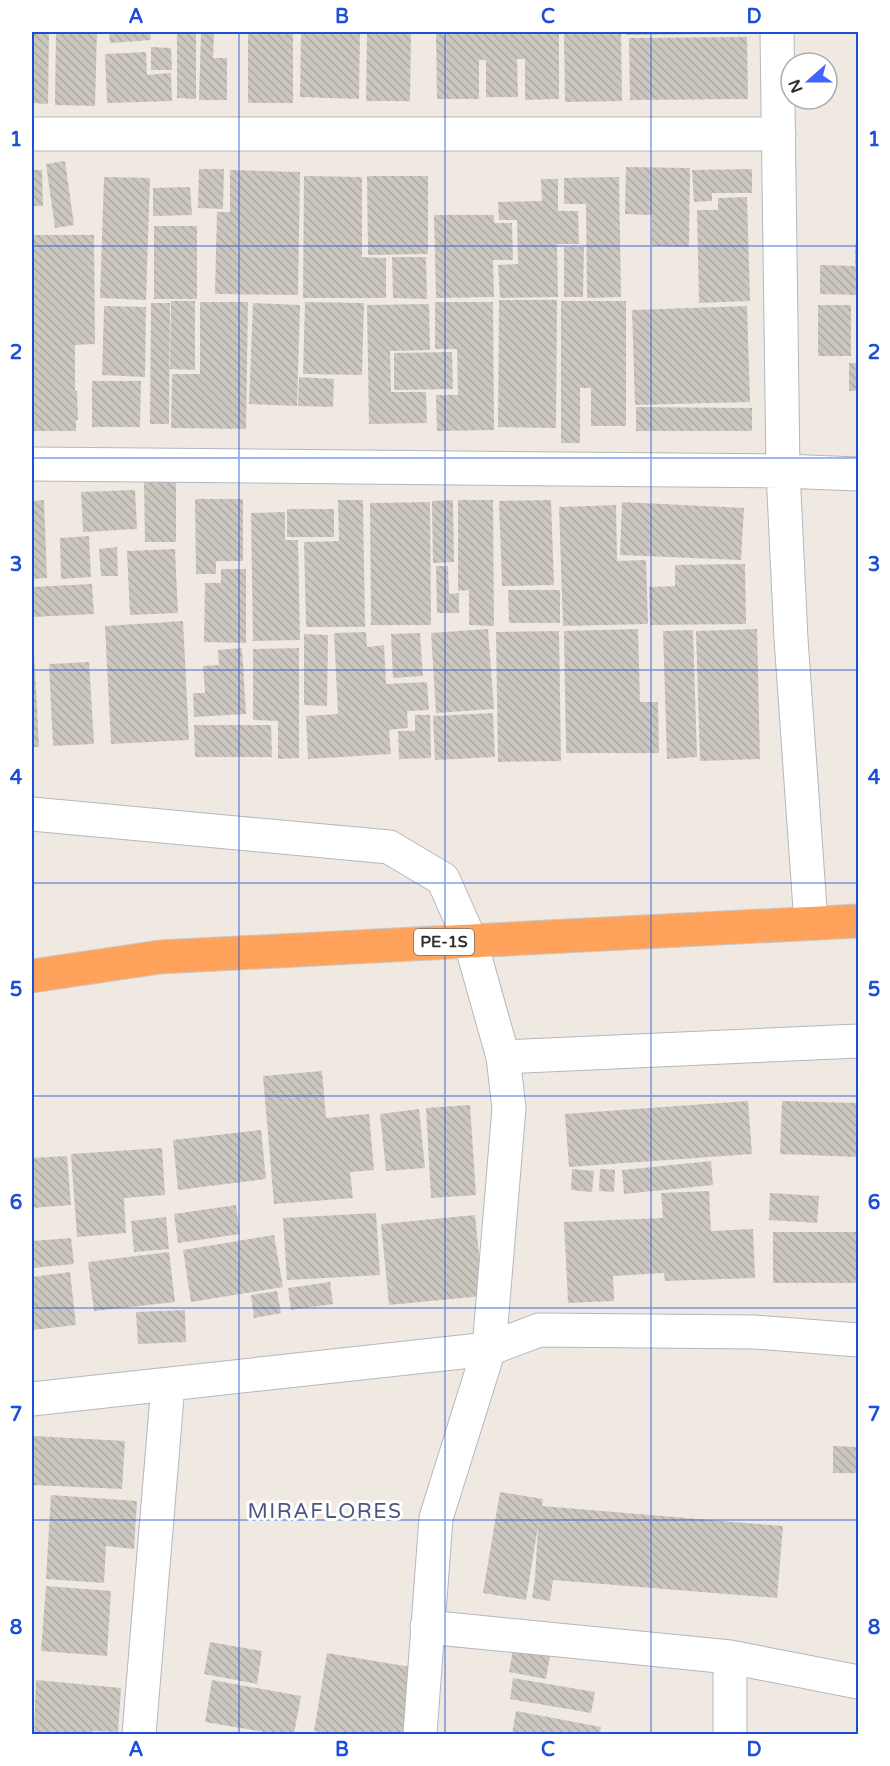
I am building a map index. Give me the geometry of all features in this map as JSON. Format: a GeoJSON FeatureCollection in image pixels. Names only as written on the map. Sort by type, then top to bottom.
{"type":"FeatureCollection","features":[{"type":"Feature","properties":{"kind":"highway","name":"PE-1S"},"geometry":{"type":"LineString","coordinates":[[32,976],[160,957],[858,921]]}},
{"type":"Feature","properties":{"kind":"street"},"geometry":{"type":"LineString","coordinates":[[777,32],[783,471],[791,639],[811,923]]}},
{"type":"Feature","properties":{"kind":"street"},"geometry":{"type":"LineString","coordinates":[[32,134],[779,134]]}},
{"type":"Feature","properties":{"kind":"street"},"geometry":{"type":"LineString","coordinates":[[32,464],[783,471],[858,474]]}},
{"type":"Feature","properties":{"kind":"street"},"geometry":{"type":"LineString","coordinates":[[32,814],[388,847],[442,879],[470,940],[503,1057],[509,1108],[489,1350],[436,1518],[420,1734]]}},
{"type":"Feature","properties":{"kind":"street"},"geometry":{"type":"LineString","coordinates":[[503,1057],[858,1041]]}},
{"type":"Feature","properties":{"kind":"street"},"geometry":{"type":"LineString","coordinates":[[32,1399],[489,1350],[539,1330],[755,1332],[858,1340]]}},
{"type":"Feature","properties":{"kind":"street"},"geometry":{"type":"LineString","coordinates":[[139,1734],[168,1385]]}},
{"type":"Feature","properties":{"kind":"street"},"geometry":{"type":"LineString","coordinates":[[427,1628],[730,1657],[858,1682]]}},
{"type":"Feature","properties":{"kind":"street"},"geometry":{"type":"LineString","coordinates":[[730,1657],[730,1734]]}},
{"type":"Feature","properties":{"kind":"building"},"geometry":{"type":"Polygon","coordinates":[[[32,32],[49,32],[48,104],[32,103],[32,32]]]}},
{"type":"Feature","properties":{"kind":"building"},"geometry":{"type":"Polygon","coordinates":[[[56,32],[97,32],[95,106],[55,105],[56,32]]]}},
{"type":"Feature","properties":{"kind":"building"},"geometry":{"type":"Polygon","coordinates":[[[109,32],[150,32],[151,40],[110,43],[109,32]]]}},
{"type":"Feature","properties":{"kind":"building"},"geometry":{"type":"Polygon","coordinates":[[[177,32],[196,32],[196,99],[177,98],[177,32]]]}},
{"type":"Feature","properties":{"kind":"building"},"geometry":{"type":"Polygon","coordinates":[[[201,32],[214,33],[213,58],[227,58],[227,100],[199,100],[201,32]]]}},
{"type":"Feature","properties":{"kind":"building"},"geometry":{"type":"Polygon","coordinates":[[[248,32],[293,32],[293,103],[248,103],[248,32]]]}},
{"type":"Feature","properties":{"kind":"building"},"geometry":{"type":"Polygon","coordinates":[[[301,32],[360,32],[359,99],[300,97],[301,32]]]}},
{"type":"Feature","properties":{"kind":"building"},"geometry":{"type":"Polygon","coordinates":[[[367,32],[411,32],[410,101],[366,101],[367,32]]]}},
{"type":"Feature","properties":{"kind":"building"},"geometry":{"type":"Polygon","coordinates":[[[436,32],[559,32],[559,99],[525,100],[525,59],[517,59],[518,97],[486,97],[486,60],[479,60],[479,99],[437,99],[436,32]]]}},
{"type":"Feature","properties":{"kind":"building"},"geometry":{"type":"Polygon","coordinates":[[[564,32],[621,32],[622,101],[565,102],[564,32]]]}},
{"type":"Feature","properties":{"kind":"building"},"geometry":{"type":"Polygon","coordinates":[[[626,32],[729,32],[729,34],[626,35],[626,32]]]}},
{"type":"Feature","properties":{"kind":"building"},"geometry":{"type":"Polygon","coordinates":[[[747,37],[748,99],[630,100],[629,38],[747,37]]]}},
{"type":"Feature","properties":{"kind":"building"},"geometry":{"type":"Polygon","coordinates":[[[151,47],[171,48],[172,70],[151,70],[151,47]]]}},
{"type":"Feature","properties":{"kind":"building"},"geometry":{"type":"Polygon","coordinates":[[[146,52],[147,75],[171,73],[172,101],[107,103],[105,54],[146,52]]]}},
{"type":"Feature","properties":{"kind":"building"},"geometry":{"type":"Polygon","coordinates":[[[65,161],[74,225],[55,228],[46,164],[65,161]]]}},
{"type":"Feature","properties":{"kind":"building"},"geometry":{"type":"Polygon","coordinates":[[[626,167],[690,168],[689,247],[652,246],[652,215],[625,214],[626,167]]]}},
{"type":"Feature","properties":{"kind":"building"},"geometry":{"type":"Polygon","coordinates":[[[199,169],[224,169],[223,209],[198,208],[199,169]]]}},
{"type":"Feature","properties":{"kind":"building"},"geometry":{"type":"Polygon","coordinates":[[[752,169],[752,193],[712,193],[712,201],[694,202],[692,170],[752,169]]]}},
{"type":"Feature","properties":{"kind":"building"},"geometry":{"type":"Polygon","coordinates":[[[32,170],[42,170],[43,206],[32,206],[32,170]]]}},
{"type":"Feature","properties":{"kind":"building"},"geometry":{"type":"Polygon","coordinates":[[[230,170],[300,172],[298,295],[215,294],[217,212],[230,212],[230,170]]]}},
{"type":"Feature","properties":{"kind":"building"},"geometry":{"type":"Polygon","coordinates":[[[304,176],[362,177],[362,257],[386,258],[386,298],[303,298],[304,176]]]}},
{"type":"Feature","properties":{"kind":"building"},"geometry":{"type":"Polygon","coordinates":[[[367,176],[428,176],[428,254],[368,255],[367,176]]]}},
{"type":"Feature","properties":{"kind":"building"},"geometry":{"type":"Polygon","coordinates":[[[104,177],[150,178],[146,300],[100,298],[104,177]]]}},
{"type":"Feature","properties":{"kind":"building"},"geometry":{"type":"Polygon","coordinates":[[[619,177],[621,297],[587,298],[586,204],[564,204],[564,178],[619,177]]]}},
{"type":"Feature","properties":{"kind":"building"},"geometry":{"type":"Polygon","coordinates":[[[541,179],[558,179],[558,211],[578,211],[579,244],[557,244],[558,297],[500,298],[498,265],[518,264],[517,220],[499,220],[498,202],[542,201],[541,179]]]}},
{"type":"Feature","properties":{"kind":"building"},"geometry":{"type":"Polygon","coordinates":[[[190,187],[192,215],[153,216],[153,188],[190,187]]]}},
{"type":"Feature","properties":{"kind":"building"},"geometry":{"type":"Polygon","coordinates":[[[747,197],[750,301],[699,303],[697,210],[718,210],[718,198],[747,197]]]}},
{"type":"Feature","properties":{"kind":"building"},"geometry":{"type":"Polygon","coordinates":[[[434,215],[494,215],[494,223],[512,223],[513,260],[493,260],[494,297],[436,298],[434,215]]]}},
{"type":"Feature","properties":{"kind":"building"},"geometry":{"type":"Polygon","coordinates":[[[154,226],[197,226],[197,299],[154,299],[154,226]]]}},
{"type":"Feature","properties":{"kind":"building"},"geometry":{"type":"Polygon","coordinates":[[[32,235],[94,235],[95,344],[75,345],[75,391],[77,391],[78,420],[76,420],[76,431],[32,431],[32,235]]]}},
{"type":"Feature","properties":{"kind":"building"},"geometry":{"type":"Polygon","coordinates":[[[855,244],[858,244],[858,295],[820,294],[820,265],[855,266],[855,244]]]}},
{"type":"Feature","properties":{"kind":"building"},"geometry":{"type":"Polygon","coordinates":[[[564,247],[584,247],[583,297],[564,297],[564,247]]]}},
{"type":"Feature","properties":{"kind":"building"},"geometry":{"type":"Polygon","coordinates":[[[392,257],[426,257],[427,299],[393,298],[392,257]]]}},
{"type":"Feature","properties":{"kind":"building"},"geometry":{"type":"Polygon","coordinates":[[[499,300],[557,300],[556,428],[498,427],[499,300]]]}},
{"type":"Feature","properties":{"kind":"building"},"geometry":{"type":"Polygon","coordinates":[[[171,301],[195,301],[195,370],[170,369],[171,301]]]}},
{"type":"Feature","properties":{"kind":"building"},"geometry":{"type":"Polygon","coordinates":[[[561,301],[626,301],[626,426],[591,426],[591,388],[580,388],[580,443],[561,443],[561,301]]]}},
{"type":"Feature","properties":{"kind":"building"},"geometry":{"type":"Polygon","coordinates":[[[200,302],[248,302],[246,429],[171,428],[172,374],[200,374],[200,302]]]}},
{"type":"Feature","properties":{"kind":"building"},"geometry":{"type":"Polygon","coordinates":[[[305,302],[364,303],[362,375],[303,374],[305,302]]]}},
{"type":"Feature","properties":{"kind":"building"},"geometry":{"type":"Polygon","coordinates":[[[435,302],[493,302],[494,430],[437,431],[436,395],[458,395],[457,349],[435,349],[435,302]]]}},
{"type":"Feature","properties":{"kind":"building"},"geometry":{"type":"Polygon","coordinates":[[[151,303],[170,303],[169,424],[150,424],[151,303]]]}},
{"type":"Feature","properties":{"kind":"building"},"geometry":{"type":"Polygon","coordinates":[[[253,303],[300,305],[297,406],[249,404],[253,303]]]}},
{"type":"Feature","properties":{"kind":"building"},"geometry":{"type":"Polygon","coordinates":[[[429,304],[430,350],[390,351],[391,392],[426,392],[427,423],[369,424],[367,305],[429,304]]]}},
{"type":"Feature","properties":{"kind":"building"},"geometry":{"type":"Polygon","coordinates":[[[856,304],[858,304],[858,356],[856,356],[856,304]]]}},
{"type":"Feature","properties":{"kind":"building"},"geometry":{"type":"Polygon","coordinates":[[[818,305],[851,305],[851,356],[818,356],[818,305]]]}},
{"type":"Feature","properties":{"kind":"building"},"geometry":{"type":"Polygon","coordinates":[[[104,306],[146,307],[145,377],[102,375],[104,306]]]}},
{"type":"Feature","properties":{"kind":"building"},"geometry":{"type":"Polygon","coordinates":[[[747,306],[750,402],[635,405],[632,310],[747,306]]]}},
{"type":"Feature","properties":{"kind":"building"},"geometry":{"type":"Polygon","coordinates":[[[452,352],[453,389],[394,390],[394,353],[452,352]]]}},
{"type":"Feature","properties":{"kind":"building"},"geometry":{"type":"Polygon","coordinates":[[[849,363],[858,363],[858,391],[849,391],[849,363]]]}},
{"type":"Feature","properties":{"kind":"building"},"geometry":{"type":"Polygon","coordinates":[[[299,377],[334,379],[333,407],[298,406],[299,377]]]}},
{"type":"Feature","properties":{"kind":"building"},"geometry":{"type":"Polygon","coordinates":[[[92,381],[141,381],[140,427],[92,427],[92,381]]]}},
{"type":"Feature","properties":{"kind":"building"},"geometry":{"type":"Polygon","coordinates":[[[636,407],[752,408],[752,431],[636,431],[636,407]]]}},
{"type":"Feature","properties":{"kind":"building"},"geometry":{"type":"Polygon","coordinates":[[[176,481],[176,542],[145,542],[144,482],[176,481]]]}},
{"type":"Feature","properties":{"kind":"building"},"geometry":{"type":"Polygon","coordinates":[[[135,490],[137,529],[83,532],[81,492],[135,490]]]}},
{"type":"Feature","properties":{"kind":"building"},"geometry":{"type":"Polygon","coordinates":[[[195,499],[243,499],[243,561],[216,561],[216,574],[196,574],[195,499]]]}},
{"type":"Feature","properties":{"kind":"building"},"geometry":{"type":"Polygon","coordinates":[[[44,500],[47,578],[32,579],[32,501],[44,500]]]}},
{"type":"Feature","properties":{"kind":"building"},"geometry":{"type":"Polygon","coordinates":[[[338,500],[363,500],[365,627],[306,627],[304,542],[339,541],[338,500]]]}},
{"type":"Feature","properties":{"kind":"building"},"geometry":{"type":"Polygon","coordinates":[[[453,500],[454,562],[433,563],[432,501],[453,500]]]}},
{"type":"Feature","properties":{"kind":"building"},"geometry":{"type":"Polygon","coordinates":[[[458,500],[493,500],[494,626],[469,625],[469,590],[458,591],[458,500]]]}},
{"type":"Feature","properties":{"kind":"building"},"geometry":{"type":"Polygon","coordinates":[[[551,500],[554,585],[502,586],[499,501],[551,500]]]}},
{"type":"Feature","properties":{"kind":"building"},"geometry":{"type":"Polygon","coordinates":[[[430,502],[431,625],[371,625],[370,503],[430,502]]]}},
{"type":"Feature","properties":{"kind":"building"},"geometry":{"type":"Polygon","coordinates":[[[622,502],[744,508],[741,560],[620,555],[622,502]]]}},
{"type":"Feature","properties":{"kind":"building"},"geometry":{"type":"Polygon","coordinates":[[[616,505],[617,561],[646,560],[648,624],[563,626],[559,507],[616,505]]]}},
{"type":"Feature","properties":{"kind":"building"},"geometry":{"type":"Polygon","coordinates":[[[287,509],[334,509],[334,537],[287,537],[287,509]]]}},
{"type":"Feature","properties":{"kind":"building"},"geometry":{"type":"Polygon","coordinates":[[[285,512],[285,540],[298,540],[300,640],[253,641],[251,513],[285,512]]]}},
{"type":"Feature","properties":{"kind":"building"},"geometry":{"type":"Polygon","coordinates":[[[89,536],[91,577],[61,579],[60,538],[89,536]]]}},
{"type":"Feature","properties":{"kind":"building"},"geometry":{"type":"Polygon","coordinates":[[[117,547],[118,576],[101,576],[99,549],[117,547]]]}},
{"type":"Feature","properties":{"kind":"building"},"geometry":{"type":"Polygon","coordinates":[[[175,549],[178,613],[130,615],[127,551],[175,549]]]}},
{"type":"Feature","properties":{"kind":"building"},"geometry":{"type":"Polygon","coordinates":[[[745,564],[746,624],[650,625],[649,587],[675,586],[675,565],[745,564]]]}},
{"type":"Feature","properties":{"kind":"building"},"geometry":{"type":"Polygon","coordinates":[[[436,566],[448,566],[449,594],[459,593],[459,613],[437,613],[436,566]]]}},
{"type":"Feature","properties":{"kind":"building"},"geometry":{"type":"Polygon","coordinates":[[[221,569],[246,569],[246,643],[204,642],[205,583],[221,583],[221,569]]]}},
{"type":"Feature","properties":{"kind":"building"},"geometry":{"type":"Polygon","coordinates":[[[92,584],[94,614],[32,617],[32,587],[92,584]]]}},
{"type":"Feature","properties":{"kind":"building"},"geometry":{"type":"Polygon","coordinates":[[[508,590],[560,590],[560,623],[509,623],[508,590]]]}},
{"type":"Feature","properties":{"kind":"building"},"geometry":{"type":"Polygon","coordinates":[[[183,621],[189,740],[111,744],[105,626],[183,621]]]}},
{"type":"Feature","properties":{"kind":"building"},"geometry":{"type":"Polygon","coordinates":[[[488,629],[494,709],[436,713],[431,633],[488,629]]]}},
{"type":"Feature","properties":{"kind":"building"},"geometry":{"type":"Polygon","coordinates":[[[638,629],[640,702],[658,702],[659,753],[566,753],[564,631],[638,629]]]}},
{"type":"Feature","properties":{"kind":"building"},"geometry":{"type":"Polygon","coordinates":[[[757,629],[760,759],[700,761],[696,631],[757,629]]]}},
{"type":"Feature","properties":{"kind":"building"},"geometry":{"type":"Polygon","coordinates":[[[693,630],[697,757],[667,759],[663,631],[693,630]]]}},
{"type":"Feature","properties":{"kind":"building"},"geometry":{"type":"Polygon","coordinates":[[[559,631],[561,761],[498,762],[496,632],[559,631]]]}},
{"type":"Feature","properties":{"kind":"building"},"geometry":{"type":"Polygon","coordinates":[[[366,632],[367,647],[384,645],[386,684],[427,682],[429,710],[407,711],[408,728],[389,730],[391,754],[308,759],[306,716],[338,714],[334,633],[366,632]]]}},
{"type":"Feature","properties":{"kind":"building"},"geometry":{"type":"Polygon","coordinates":[[[33,633],[39,747],[32,747],[33,633]]]}},
{"type":"Feature","properties":{"kind":"building"},"geometry":{"type":"Polygon","coordinates":[[[420,633],[423,676],[393,678],[391,634],[420,633]]]}},
{"type":"Feature","properties":{"kind":"building"},"geometry":{"type":"Polygon","coordinates":[[[304,634],[328,635],[327,706],[304,705],[304,634]]]}},
{"type":"Feature","properties":{"kind":"building"},"geometry":{"type":"Polygon","coordinates":[[[242,648],[246,714],[194,717],[193,693],[205,693],[203,666],[219,665],[218,650],[242,648]]]}},
{"type":"Feature","properties":{"kind":"building"},"geometry":{"type":"Polygon","coordinates":[[[299,648],[299,758],[278,759],[278,721],[253,720],[253,649],[299,648]]]}},
{"type":"Feature","properties":{"kind":"building"},"geometry":{"type":"Polygon","coordinates":[[[89,662],[94,744],[53,746],[49,664],[89,662]]]}},
{"type":"Feature","properties":{"kind":"building"},"geometry":{"type":"Polygon","coordinates":[[[493,713],[495,757],[435,760],[433,716],[493,713]]]}},
{"type":"Feature","properties":{"kind":"building"},"geometry":{"type":"Polygon","coordinates":[[[415,715],[430,715],[431,758],[399,759],[398,731],[415,731],[415,715]]]}},
{"type":"Feature","properties":{"kind":"building"},"geometry":{"type":"Polygon","coordinates":[[[194,725],[271,725],[272,757],[195,757],[194,725]]]}},
{"type":"Feature","properties":{"kind":"building"},"geometry":{"type":"Polygon","coordinates":[[[322,1071],[326,1118],[369,1114],[374,1170],[350,1172],[353,1198],[274,1204],[263,1076],[322,1071]]]}},
{"type":"Feature","properties":{"kind":"building"},"geometry":{"type":"Polygon","coordinates":[[[748,1101],[752,1154],[569,1167],[565,1114],[748,1101]]]}},
{"type":"Feature","properties":{"kind":"building"},"geometry":{"type":"Polygon","coordinates":[[[782,1101],[858,1103],[858,1157],[780,1154],[782,1101]]]}},
{"type":"Feature","properties":{"kind":"building"},"geometry":{"type":"Polygon","coordinates":[[[470,1105],[476,1195],[431,1198],[426,1108],[470,1105]]]}},
{"type":"Feature","properties":{"kind":"building"},"geometry":{"type":"Polygon","coordinates":[[[419,1109],[425,1168],[386,1171],[380,1114],[419,1109]]]}},
{"type":"Feature","properties":{"kind":"building"},"geometry":{"type":"Polygon","coordinates":[[[261,1130],[266,1179],[178,1190],[173,1140],[261,1130]]]}},
{"type":"Feature","properties":{"kind":"building"},"geometry":{"type":"Polygon","coordinates":[[[162,1148],[165,1195],[124,1198],[126,1233],[77,1237],[71,1154],[162,1148]]]}},
{"type":"Feature","properties":{"kind":"building"},"geometry":{"type":"Polygon","coordinates":[[[67,1156],[71,1205],[32,1208],[32,1158],[67,1156]]]}},
{"type":"Feature","properties":{"kind":"building"},"geometry":{"type":"Polygon","coordinates":[[[711,1161],[713,1185],[624,1194],[622,1170],[711,1161]]]}},
{"type":"Feature","properties":{"kind":"building"},"geometry":{"type":"Polygon","coordinates":[[[572,1169],[594,1171],[592,1192],[571,1190],[572,1169]]]}},
{"type":"Feature","properties":{"kind":"building"},"geometry":{"type":"Polygon","coordinates":[[[600,1169],[615,1170],[614,1192],[599,1191],[600,1169]]]}},
{"type":"Feature","properties":{"kind":"building"},"geometry":{"type":"Polygon","coordinates":[[[709,1191],[711,1231],[753,1229],[755,1278],[665,1281],[664,1273],[613,1276],[614,1301],[568,1303],[564,1222],[663,1218],[661,1193],[709,1191]]]}},
{"type":"Feature","properties":{"kind":"building"},"geometry":{"type":"Polygon","coordinates":[[[770,1193],[819,1196],[817,1223],[769,1220],[770,1193]]]}},
{"type":"Feature","properties":{"kind":"building"},"geometry":{"type":"Polygon","coordinates":[[[236,1205],[240,1234],[178,1243],[174,1214],[236,1205]]]}},
{"type":"Feature","properties":{"kind":"building"},"geometry":{"type":"Polygon","coordinates":[[[376,1213],[380,1275],[287,1280],[283,1218],[376,1213]]]}},
{"type":"Feature","properties":{"kind":"building"},"geometry":{"type":"Polygon","coordinates":[[[475,1215],[483,1296],[389,1305],[381,1224],[475,1215]]]}},
{"type":"Feature","properties":{"kind":"building"},"geometry":{"type":"Polygon","coordinates":[[[166,1217],[169,1249],[134,1252],[131,1221],[166,1217]]]}},
{"type":"Feature","properties":{"kind":"building"},"geometry":{"type":"Polygon","coordinates":[[[773,1232],[858,1232],[858,1283],[773,1283],[773,1232]]]}},
{"type":"Feature","properties":{"kind":"building"},"geometry":{"type":"Polygon","coordinates":[[[274,1235],[283,1287],[191,1302],[183,1250],[274,1235]]]}},
{"type":"Feature","properties":{"kind":"building"},"geometry":{"type":"Polygon","coordinates":[[[71,1238],[74,1264],[32,1268],[32,1241],[71,1238]]]}},
{"type":"Feature","properties":{"kind":"building"},"geometry":{"type":"Polygon","coordinates":[[[169,1252],[175,1302],[94,1311],[88,1262],[169,1252]]]}},
{"type":"Feature","properties":{"kind":"building"},"geometry":{"type":"Polygon","coordinates":[[[70,1272],[76,1325],[32,1330],[32,1277],[70,1272]]]}},
{"type":"Feature","properties":{"kind":"building"},"geometry":{"type":"Polygon","coordinates":[[[330,1282],[333,1304],[291,1310],[288,1288],[330,1282]]]}},
{"type":"Feature","properties":{"kind":"building"},"geometry":{"type":"Polygon","coordinates":[[[277,1291],[281,1313],[254,1318],[251,1295],[277,1291]]]}},
{"type":"Feature","properties":{"kind":"building"},"geometry":{"type":"Polygon","coordinates":[[[185,1310],[186,1342],[138,1344],[136,1312],[185,1310]]]}},
{"type":"Feature","properties":{"kind":"building"},"geometry":{"type":"Polygon","coordinates":[[[34,1436],[125,1441],[122,1489],[32,1485],[34,1436]]]}},
{"type":"Feature","properties":{"kind":"building"},"geometry":{"type":"Polygon","coordinates":[[[833,1446],[858,1447],[858,1473],[833,1473],[833,1446]]]}},
{"type":"Feature","properties":{"kind":"building"},"geometry":{"type":"Polygon","coordinates":[[[500,1492],[543,1499],[542,1506],[783,1526],[777,1598],[553,1580],[550,1601],[532,1598],[538,1526],[526,1600],[483,1593],[500,1492]]]}},
{"type":"Feature","properties":{"kind":"building"},"geometry":{"type":"Polygon","coordinates":[[[51,1495],[137,1501],[134,1549],[106,1546],[104,1583],[46,1579],[51,1495]]]}},
{"type":"Feature","properties":{"kind":"building"},"geometry":{"type":"Polygon","coordinates":[[[46,1586],[111,1591],[107,1656],[41,1651],[46,1586]]]}},
{"type":"Feature","properties":{"kind":"building"},"geometry":{"type":"Polygon","coordinates":[[[210,1642],[262,1651],[257,1684],[204,1674],[210,1642]]]}},
{"type":"Feature","properties":{"kind":"building"},"geometry":{"type":"Polygon","coordinates":[[[513,1650],[550,1656],[546,1679],[509,1672],[513,1650]]]}},
{"type":"Feature","properties":{"kind":"building"},"geometry":{"type":"Polygon","coordinates":[[[327,1653],[417,1668],[406,1734],[334,1734],[314,1731],[327,1653]]]}},
{"type":"Feature","properties":{"kind":"building"},"geometry":{"type":"Polygon","coordinates":[[[513,1678],[595,1692],[591,1713],[510,1699],[513,1678]]]}},
{"type":"Feature","properties":{"kind":"building"},"geometry":{"type":"Polygon","coordinates":[[[36,1680],[121,1688],[118,1732],[34,1734],[36,1680]]]}},
{"type":"Feature","properties":{"kind":"building"},"geometry":{"type":"Polygon","coordinates":[[[212,1680],[301,1696],[294,1734],[276,1734],[205,1722],[212,1680]]]}},
{"type":"Feature","properties":{"kind":"building"},"geometry":{"type":"Polygon","coordinates":[[[516,1711],[601,1727],[600,1734],[512,1734],[516,1711]]]}},
{"type":"Feature","properties":{"kind":"district","name":"MIRAFLORES"},"geometry":{"type":"Point","coordinates":[325,1511]}}]}
